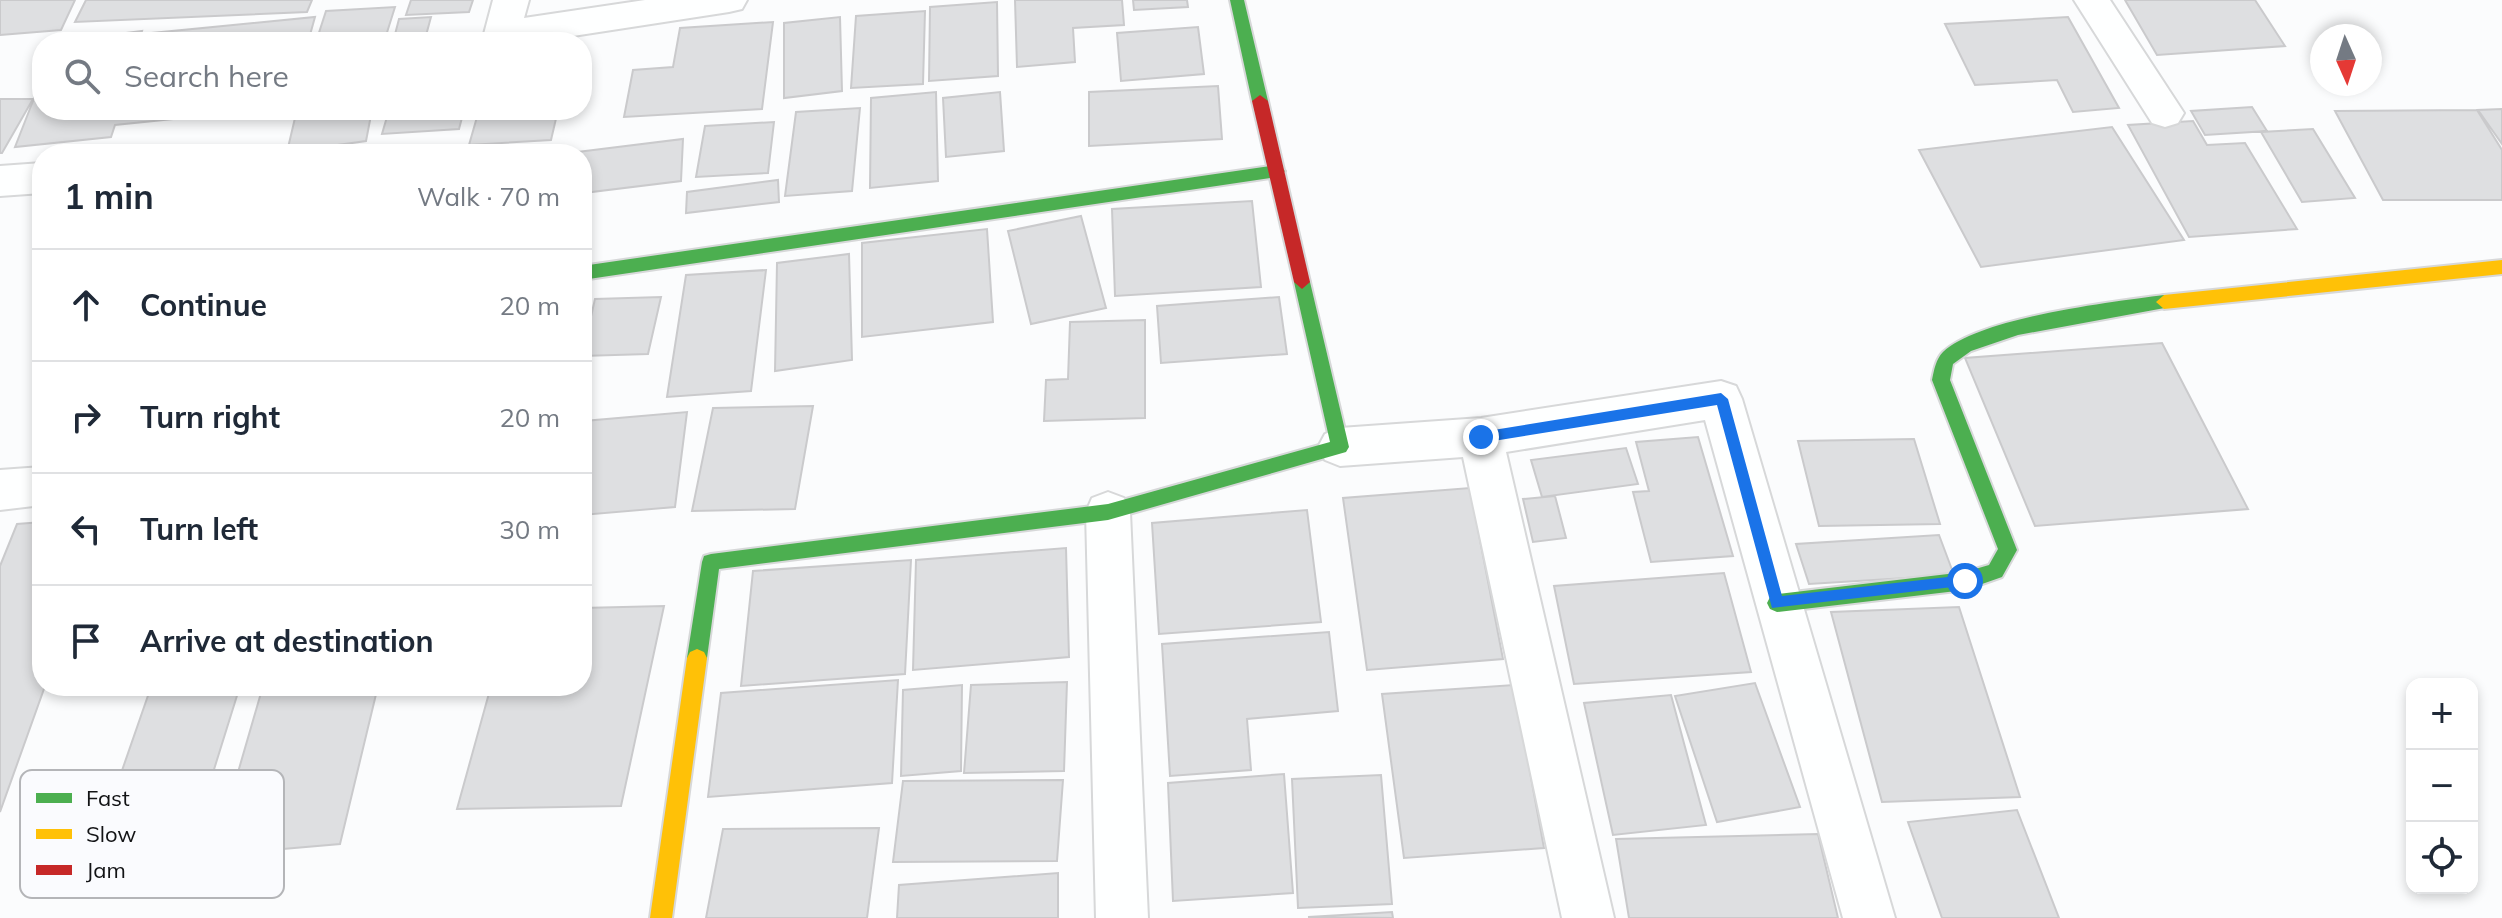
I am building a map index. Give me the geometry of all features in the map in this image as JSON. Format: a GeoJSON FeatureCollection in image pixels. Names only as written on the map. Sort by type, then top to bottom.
{"type":"FeatureCollection","features":[{"type":"Feature","properties":{"kind":"street"},"geometry":{"type":"LineString","coordinates":[[503,32],[511,0]]}},
{"type":"Feature","properties":{"kind":"street"},"geometry":{"type":"LineString","coordinates":[[515,32],[729,0]]}},
{"type":"Feature","properties":{"kind":"street"},"geometry":{"type":"LineString","coordinates":[[1237,0],[1340,447]]}},
{"type":"Feature","properties":{"kind":"street"},"geometry":{"type":"LineString","coordinates":[[2092,0],[2165,113]]}},
{"type":"Feature","properties":{"kind":"street"},"geometry":{"type":"LineString","coordinates":[[592,272],[1277,171]]}},
{"type":"Feature","properties":{"kind":"street"},"geometry":{"type":"LineString","coordinates":[[0,181],[32,179]]}},
{"type":"Feature","properties":{"kind":"street"},"geometry":{"type":"LineString","coordinates":[[1777,603],[1965,581],[1995,571],[2008,550],[1941,380],[1946,359],[1963,346],[1996,334],[2131,306],[2502,267]]}},
{"type":"Feature","properties":{"kind":"street"},"geometry":{"type":"LineString","coordinates":[[661,918],[711,562],[1108,512],[1340,447],[1481,437],[1721,399],[1869,918]]}},
{"type":"Feature","properties":{"kind":"street"},"geometry":{"type":"LineString","coordinates":[[1481,437],[1588,918]]}},
{"type":"Feature","properties":{"kind":"street"},"geometry":{"type":"LineString","coordinates":[[0,490],[32,487]]}},
{"type":"Feature","properties":{"kind":"street"},"geometry":{"type":"LineString","coordinates":[[1108,512],[1122,918]]}},
{"type":"Feature","properties":{"kind":"building"},"geometry":{"type":"Polygon","coordinates":[[[0,0],[75,0],[61,30],[0,35],[0,0]]]}},
{"type":"Feature","properties":{"kind":"building"},"geometry":{"type":"Polygon","coordinates":[[[86,0],[312,0],[307,12],[75,22],[86,0]]]}},
{"type":"Feature","properties":{"kind":"building"},"geometry":{"type":"Polygon","coordinates":[[[411,0],[473,0],[469,12],[406,15],[411,0]]]}},
{"type":"Feature","properties":{"kind":"building"},"geometry":{"type":"Polygon","coordinates":[[[1015,0],[1122,0],[1124,25],[1073,28],[1075,62],[1017,67],[1015,0]]]}},
{"type":"Feature","properties":{"kind":"building"},"geometry":{"type":"Polygon","coordinates":[[[1133,0],[1187,0],[1188,7],[1134,10],[1133,0]]]}},
{"type":"Feature","properties":{"kind":"building"},"geometry":{"type":"Polygon","coordinates":[[[2125,0],[2255,0],[2285,46],[2157,55],[2125,0]]]}},
{"type":"Feature","properties":{"kind":"building"},"geometry":{"type":"Polygon","coordinates":[[[997,2],[998,76],[929,81],[930,7],[997,2]]]}},
{"type":"Feature","properties":{"kind":"building"},"geometry":{"type":"Polygon","coordinates":[[[395,7],[387,32],[319,32],[326,11],[395,7]]]}},
{"type":"Feature","properties":{"kind":"building"},"geometry":{"type":"Polygon","coordinates":[[[925,11],[923,84],[851,88],[856,16],[925,11]]]}},
{"type":"Feature","properties":{"kind":"building"},"geometry":{"type":"Polygon","coordinates":[[[315,17],[311,32],[161,32],[315,17]]]}},
{"type":"Feature","properties":{"kind":"building"},"geometry":{"type":"Polygon","coordinates":[[[431,17],[427,32],[396,32],[399,19],[431,17]]]}},
{"type":"Feature","properties":{"kind":"building"},"geometry":{"type":"Polygon","coordinates":[[[840,17],[842,91],[784,98],[784,23],[840,17]]]}},
{"type":"Feature","properties":{"kind":"building"},"geometry":{"type":"Polygon","coordinates":[[[2068,17],[2119,108],[2073,112],[2057,80],[1975,85],[1945,24],[2068,17]]]}},
{"type":"Feature","properties":{"kind":"building"},"geometry":{"type":"Polygon","coordinates":[[[773,22],[762,109],[624,117],[633,70],[673,67],[680,28],[773,22]]]}},
{"type":"Feature","properties":{"kind":"building"},"geometry":{"type":"Polygon","coordinates":[[[1198,27],[1204,74],[1121,81],[1117,33],[1198,27]]]}},
{"type":"Feature","properties":{"kind":"building"},"geometry":{"type":"Polygon","coordinates":[[[1218,86],[1222,139],[1089,146],[1089,92],[1218,86]]]}},
{"type":"Feature","properties":{"kind":"building"},"geometry":{"type":"Polygon","coordinates":[[[936,92],[938,181],[870,188],[871,98],[936,92]]]}},
{"type":"Feature","properties":{"kind":"building"},"geometry":{"type":"Polygon","coordinates":[[[1000,92],[1004,151],[946,157],[943,98],[1000,92]]]}},
{"type":"Feature","properties":{"kind":"building"},"geometry":{"type":"Polygon","coordinates":[[[0,99],[32,99],[2,153],[0,99]]]}},
{"type":"Feature","properties":{"kind":"building"},"geometry":{"type":"Polygon","coordinates":[[[32,104],[32,120],[163,120],[115,125],[111,137],[15,147],[32,104]]]}},
{"type":"Feature","properties":{"kind":"building"},"geometry":{"type":"Polygon","coordinates":[[[2252,107],[2267,131],[2205,135],[2191,111],[2252,107]]]}},
{"type":"Feature","properties":{"kind":"building"},"geometry":{"type":"Polygon","coordinates":[[[860,108],[852,191],[785,196],[796,112],[860,108]]]}},
{"type":"Feature","properties":{"kind":"building"},"geometry":{"type":"Polygon","coordinates":[[[2502,109],[2502,144],[2478,110],[2502,109]]]}},
{"type":"Feature","properties":{"kind":"building"},"geometry":{"type":"Polygon","coordinates":[[[2477,110],[2502,150],[2502,200],[2383,200],[2335,111],[2477,110]]]}},
{"type":"Feature","properties":{"kind":"building"},"geometry":{"type":"Polygon","coordinates":[[[295,120],[370,120],[366,141],[289,144],[295,120]]]}},
{"type":"Feature","properties":{"kind":"building"},"geometry":{"type":"Polygon","coordinates":[[[386,120],[461,120],[459,129],[382,134],[386,120]]]}},
{"type":"Feature","properties":{"kind":"building"},"geometry":{"type":"Polygon","coordinates":[[[476,120],[556,120],[551,140],[469,144],[476,120]]]}},
{"type":"Feature","properties":{"kind":"building"},"geometry":{"type":"Polygon","coordinates":[[[2193,121],[2207,145],[2245,143],[2297,229],[2189,237],[2128,125],[2193,121]]]}},
{"type":"Feature","properties":{"kind":"building"},"geometry":{"type":"Polygon","coordinates":[[[774,122],[768,173],[696,177],[705,126],[774,122]]]}},
{"type":"Feature","properties":{"kind":"building"},"geometry":{"type":"Polygon","coordinates":[[[2112,127],[2184,240],[1981,267],[1919,150],[2112,127]]]}},
{"type":"Feature","properties":{"kind":"building"},"geometry":{"type":"Polygon","coordinates":[[[2313,129],[2355,198],[2302,202],[2261,132],[2313,129]]]}},
{"type":"Feature","properties":{"kind":"building"},"geometry":{"type":"Polygon","coordinates":[[[683,139],[681,181],[592,192],[592,150],[683,139]]]}},
{"type":"Feature","properties":{"kind":"building"},"geometry":{"type":"Polygon","coordinates":[[[778,180],[779,202],[686,213],[687,192],[778,180]]]}},
{"type":"Feature","properties":{"kind":"building"},"geometry":{"type":"Polygon","coordinates":[[[1252,201],[1261,287],[1115,296],[1112,209],[1252,201]]]}},
{"type":"Feature","properties":{"kind":"building"},"geometry":{"type":"Polygon","coordinates":[[[1081,216],[1106,308],[1031,324],[1008,231],[1081,216]]]}},
{"type":"Feature","properties":{"kind":"building"},"geometry":{"type":"Polygon","coordinates":[[[987,229],[993,322],[862,337],[862,243],[987,229]]]}},
{"type":"Feature","properties":{"kind":"building"},"geometry":{"type":"Polygon","coordinates":[[[849,254],[852,360],[775,371],[777,263],[849,254]]]}},
{"type":"Feature","properties":{"kind":"building"},"geometry":{"type":"Polygon","coordinates":[[[766,270],[751,391],[667,397],[686,275],[766,270]]]}},
{"type":"Feature","properties":{"kind":"building"},"geometry":{"type":"Polygon","coordinates":[[[661,297],[648,354],[592,356],[595,299],[661,297]]]}},
{"type":"Feature","properties":{"kind":"building"},"geometry":{"type":"Polygon","coordinates":[[[1279,297],[1287,354],[1161,363],[1157,306],[1279,297]]]}},
{"type":"Feature","properties":{"kind":"building"},"geometry":{"type":"Polygon","coordinates":[[[1145,320],[1145,418],[1044,421],[1046,380],[1068,379],[1070,322],[1145,320]]]}},
{"type":"Feature","properties":{"kind":"building"},"geometry":{"type":"Polygon","coordinates":[[[2162,343],[2248,509],[2035,526],[1965,358],[2162,343]]]}},
{"type":"Feature","properties":{"kind":"building"},"geometry":{"type":"Polygon","coordinates":[[[813,406],[795,509],[692,511],[713,408],[813,406]]]}},
{"type":"Feature","properties":{"kind":"building"},"geometry":{"type":"Polygon","coordinates":[[[687,412],[675,507],[592,514],[592,420],[687,412]]]}},
{"type":"Feature","properties":{"kind":"building"},"geometry":{"type":"Polygon","coordinates":[[[1698,437],[1733,556],[1651,562],[1633,492],[1649,491],[1636,442],[1698,437]]]}},
{"type":"Feature","properties":{"kind":"building"},"geometry":{"type":"Polygon","coordinates":[[[1914,439],[1940,524],[1819,526],[1798,441],[1914,439]]]}},
{"type":"Feature","properties":{"kind":"building"},"geometry":{"type":"Polygon","coordinates":[[[1626,448],[1638,484],[1542,497],[1531,460],[1626,448]]]}},
{"type":"Feature","properties":{"kind":"building"},"geometry":{"type":"Polygon","coordinates":[[[1470,488],[1503,659],[1367,670],[1343,498],[1470,488]]]}},
{"type":"Feature","properties":{"kind":"building"},"geometry":{"type":"Polygon","coordinates":[[[1555,496],[1566,538],[1533,542],[1523,499],[1555,496]]]}},
{"type":"Feature","properties":{"kind":"building"},"geometry":{"type":"Polygon","coordinates":[[[1307,510],[1321,622],[1159,634],[1152,523],[1307,510]]]}},
{"type":"Feature","properties":{"kind":"building"},"geometry":{"type":"Polygon","coordinates":[[[32,523],[32,696],[41,696],[0,812],[0,566],[17,524],[32,523]]]}},
{"type":"Feature","properties":{"kind":"building"},"geometry":{"type":"Polygon","coordinates":[[[1939,535],[1954,575],[1809,584],[1796,544],[1939,535]]]}},
{"type":"Feature","properties":{"kind":"building"},"geometry":{"type":"Polygon","coordinates":[[[1066,548],[1069,657],[913,670],[916,560],[1066,548]]]}},
{"type":"Feature","properties":{"kind":"building"},"geometry":{"type":"Polygon","coordinates":[[[911,560],[905,674],[741,686],[753,571],[911,560]]]}},
{"type":"Feature","properties":{"kind":"building"},"geometry":{"type":"Polygon","coordinates":[[[1724,573],[1751,672],[1574,684],[1554,586],[1724,573]]]}},
{"type":"Feature","properties":{"kind":"building"},"geometry":{"type":"Polygon","coordinates":[[[664,606],[621,806],[457,809],[488,696],[592,696],[592,608],[664,606]]]}},
{"type":"Feature","properties":{"kind":"building"},"geometry":{"type":"Polygon","coordinates":[[[1959,607],[2020,797],[1882,802],[1831,612],[1959,607]]]}},
{"type":"Feature","properties":{"kind":"building"},"geometry":{"type":"Polygon","coordinates":[[[1329,632],[1338,711],[1247,719],[1251,770],[1170,776],[1162,644],[1329,632]]]}},
{"type":"Feature","properties":{"kind":"building"},"geometry":{"type":"Polygon","coordinates":[[[898,680],[892,783],[708,797],[721,693],[898,680]]]}},
{"type":"Feature","properties":{"kind":"building"},"geometry":{"type":"Polygon","coordinates":[[[1067,682],[1064,771],[964,773],[971,685],[1067,682]]]}},
{"type":"Feature","properties":{"kind":"building"},"geometry":{"type":"Polygon","coordinates":[[[1755,683],[1800,807],[1717,822],[1675,696],[1755,683]]]}},
{"type":"Feature","properties":{"kind":"building"},"geometry":{"type":"Polygon","coordinates":[[[962,685],[961,771],[901,776],[903,690],[962,685]]]}},
{"type":"Feature","properties":{"kind":"building"},"geometry":{"type":"Polygon","coordinates":[[[1514,685],[1544,848],[1404,858],[1382,694],[1514,685]]]}},
{"type":"Feature","properties":{"kind":"building"},"geometry":{"type":"Polygon","coordinates":[[[1671,695],[1706,825],[1613,835],[1584,703],[1671,695]]]}},
{"type":"Feature","properties":{"kind":"building"},"geometry":{"type":"Polygon","coordinates":[[[148,696],[237,696],[214,770],[122,770],[148,696]]]}},
{"type":"Feature","properties":{"kind":"building"},"geometry":{"type":"Polygon","coordinates":[[[260,696],[376,696],[340,844],[284,849],[284,770],[239,770],[260,696]]]}},
{"type":"Feature","properties":{"kind":"building"},"geometry":{"type":"Polygon","coordinates":[[[1284,774],[1293,893],[1173,901],[1168,783],[1284,774]]]}},
{"type":"Feature","properties":{"kind":"building"},"geometry":{"type":"Polygon","coordinates":[[[1381,775],[1392,904],[1298,908],[1292,779],[1381,775]]]}},
{"type":"Feature","properties":{"kind":"building"},"geometry":{"type":"Polygon","coordinates":[[[1063,780],[1057,861],[893,862],[903,781],[1063,780]]]}},
{"type":"Feature","properties":{"kind":"building"},"geometry":{"type":"Polygon","coordinates":[[[2017,810],[2059,918],[1942,918],[1908,822],[2017,810]]]}},
{"type":"Feature","properties":{"kind":"building"},"geometry":{"type":"Polygon","coordinates":[[[879,828],[867,918],[706,918],[723,829],[879,828]]]}},
{"type":"Feature","properties":{"kind":"building"},"geometry":{"type":"Polygon","coordinates":[[[1818,834],[1838,918],[1629,918],[1616,839],[1818,834]]]}},
{"type":"Feature","properties":{"kind":"building"},"geometry":{"type":"Polygon","coordinates":[[[1058,873],[1058,918],[897,918],[899,885],[1058,873]]]}},
{"type":"Feature","properties":{"kind":"building"},"geometry":{"type":"Polygon","coordinates":[[[1392,912],[1393,918],[1308,917],[1392,912]]]}},
{"type":"Feature","properties":{"kind":"traffic: fast"},"geometry":{"type":"LineString","coordinates":[[1237,0],[1260,101]]}},
{"type":"Feature","properties":{"kind":"traffic: fast"},"geometry":{"type":"LineString","coordinates":[[592,272],[1277,171]]}},
{"type":"Feature","properties":{"kind":"traffic: fast"},"geometry":{"type":"LineString","coordinates":[[697,658],[711,562],[1108,512],[1340,447],[1302,282]]}},
{"type":"Feature","properties":{"kind":"traffic: fast"},"geometry":{"type":"LineString","coordinates":[[1777,603],[1965,581],[1995,571],[2008,550],[1941,380],[1947,359],[1964,346],[2018,328],[2164,302]]}},
{"type":"Feature","properties":{"kind":"traffic: slow"},"geometry":{"type":"LineString","coordinates":[[2164,302],[2502,267]]}},
{"type":"Feature","properties":{"kind":"traffic: slow"},"geometry":{"type":"LineString","coordinates":[[661,918],[697,658]]}},
{"type":"Feature","properties":{"kind":"traffic: jam"},"geometry":{"type":"LineString","coordinates":[[1260,101],[1302,282]]}},
{"type":"Feature","properties":{"kind":"route"},"geometry":{"type":"LineString","coordinates":[[1481,437],[1721,399],[1777,603],[1965,581]]}}]}
